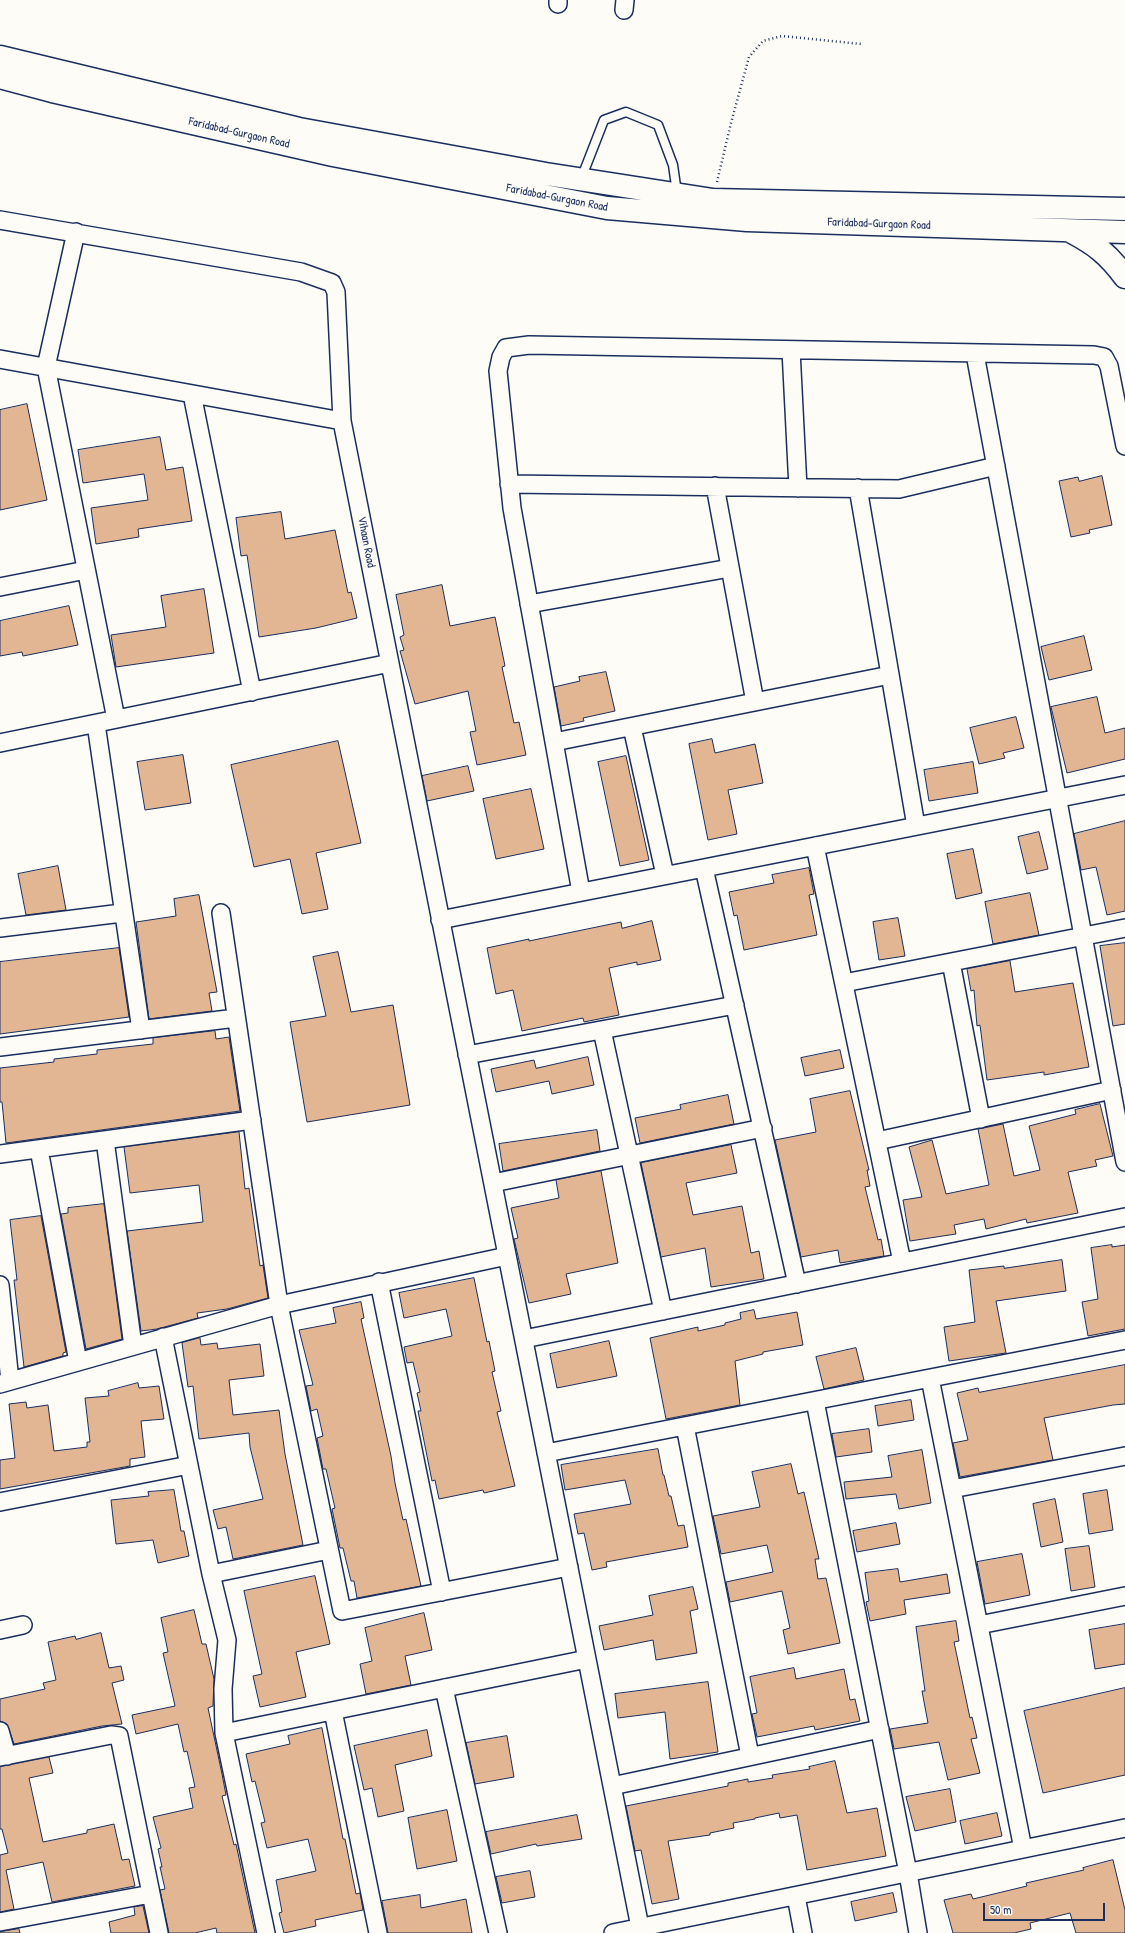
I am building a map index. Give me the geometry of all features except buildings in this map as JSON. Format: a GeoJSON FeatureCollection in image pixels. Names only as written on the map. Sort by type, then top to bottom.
{"type":"FeatureCollection","features":[{"type":"Feature","properties":{"kind":"main road","name":"Faridabad-Gurgaon Road"},"geometry":{"type":"LineString","coordinates":[[0,57],[299,129],[581,180],[746,220],[1125,232]]}},
{"type":"Feature","properties":{"kind":"main road","name":"Faridabad-Gurgaon Road"},"geometry":{"type":"LineString","coordinates":[[0,77],[60,93],[341,156],[608,208],[678,204],[713,200],[1125,209]]}},
{"type":"Feature","properties":{"kind":"main road"},"geometry":{"type":"LineString","coordinates":[[1069,230],[1088,240],[1110,257],[1125,277]]}},
{"type":"Feature","properties":{"kind":"street","name":"Vihaan Road"},"geometry":{"type":"LineString","coordinates":[[0,220],[301,272],[332,283],[336,292],[342,421],[640,1928]]}},
{"type":"Feature","properties":{"kind":"street"},"geometry":{"type":"LineString","coordinates":[[76,232],[46,367],[116,719]]}},
{"type":"Feature","properties":{"kind":"street"},"geometry":{"type":"LineString","coordinates":[[581,892],[509,484],[498,370],[501,357],[506,348],[529,345],[1094,355],[1104,357],[1109,366],[1125,446]]}},
{"type":"Feature","properties":{"kind":"street"},"geometry":{"type":"LineString","coordinates":[[791,350],[798,488]]}},
{"type":"Feature","properties":{"kind":"street"},"geometry":{"type":"LineString","coordinates":[[975,354],[1125,1162]]}},
{"type":"Feature","properties":{"kind":"street"},"geometry":{"type":"LineString","coordinates":[[0,358],[342,421]]}},
{"type":"Feature","properties":{"kind":"street"},"geometry":{"type":"LineString","coordinates":[[192,394],[252,692]]}},
{"type":"Feature","properties":{"kind":"street"},"geometry":{"type":"LineString","coordinates":[[509,484],[899,489],[996,466]]}},
{"type":"Feature","properties":{"kind":"street"},"geometry":{"type":"LineString","coordinates":[[715,486],[755,702]]}},
{"type":"Feature","properties":{"kind":"street"},"geometry":{"type":"LineString","coordinates":[[858,488],[916,826]]}},
{"type":"Feature","properties":{"kind":"street"},"geometry":{"type":"LineString","coordinates":[[529,604],[730,568]]}},
{"type":"Feature","properties":{"kind":"street"},"geometry":{"type":"LineString","coordinates":[[0,587],[86,570]]}},
{"type":"Feature","properties":{"kind":"street"},"geometry":{"type":"LineString","coordinates":[[0,743],[390,663]]}},
{"type":"Feature","properties":{"kind":"street"},"geometry":{"type":"LineString","coordinates":[[554,742],[890,675]]}},
{"type":"Feature","properties":{"kind":"street"},"geometry":{"type":"LineString","coordinates":[[96,724],[140,1030]]}},
{"type":"Feature","properties":{"kind":"street"},"geometry":{"type":"LineString","coordinates":[[632,727],[665,875]]}},
{"type":"Feature","properties":{"kind":"street"},"geometry":{"type":"LineString","coordinates":[[440,920],[1125,785]]}},
{"type":"Feature","properties":{"kind":"street"},"geometry":{"type":"LineString","coordinates":[[815,846],[902,1262]]}},
{"type":"Feature","properties":{"kind":"street"},"geometry":{"type":"LineString","coordinates":[[704,868],[797,1284]]}},
{"type":"Feature","properties":{"kind":"street"},"geometry":{"type":"LineString","coordinates":[[0,928],[122,913]]}},
{"type":"Feature","properties":{"kind":"street"},"geometry":{"type":"LineString","coordinates":[[221,914],[279,1305],[342,1611],[569,1567]]}},
{"type":"Feature","properties":{"kind":"street"},"geometry":{"type":"LineString","coordinates":[[844,983],[1125,928]]}},
{"type":"Feature","properties":{"kind":"street"},"geometry":{"type":"LineString","coordinates":[[951,962],[981,1119]]}},
{"type":"Feature","properties":{"kind":"street"},"geometry":{"type":"LineString","coordinates":[[468,1055],[735,1005]]}},
{"type":"Feature","properties":{"kind":"street"},"geometry":{"type":"LineString","coordinates":[[0,1047],[236,1018]]}},
{"type":"Feature","properties":{"kind":"street"},"geometry":{"type":"LineString","coordinates":[[602,1030],[663,1311]]}},
{"type":"Feature","properties":{"kind":"street"},"geometry":{"type":"LineString","coordinates":[[877,1141],[1112,1090]]}},
{"type":"Feature","properties":{"kind":"street"},"geometry":{"type":"LineString","coordinates":[[0,1154],[252,1120]]}},
{"type":"Feature","properties":{"kind":"street"},"geometry":{"type":"LineString","coordinates":[[493,1183],[763,1128]]}},
{"type":"Feature","properties":{"kind":"street"},"geometry":{"type":"LineString","coordinates":[[105,1140],[133,1346]]}},
{"type":"Feature","properties":{"kind":"street"},"geometry":{"type":"LineString","coordinates":[[39,1149],[78,1362]]}},
{"type":"Feature","properties":{"kind":"street"},"geometry":{"type":"LineString","coordinates":[[524,1339],[1125,1217]]}},
{"type":"Feature","properties":{"kind":"street"},"geometry":{"type":"LineString","coordinates":[[0,1286],[5,1382],[279,1305],[379,1282],[507,1256]]}},
{"type":"Feature","properties":{"kind":"street"},"geometry":{"type":"LineString","coordinates":[[379,1282],[442,1592]]}},
{"type":"Feature","properties":{"kind":"street"},"geometry":{"type":"LineString","coordinates":[[163,1338],[211,1574],[227,1640],[222,1689],[224,1733],[266,1933]]}},
{"type":"Feature","properties":{"kind":"street"},"geometry":{"type":"LineString","coordinates":[[546,1453],[1125,1340]]}},
{"type":"Feature","properties":{"kind":"street"},"geometry":{"type":"LineString","coordinates":[[930,1378],[1023,1849]]}},
{"type":"Feature","properties":{"kind":"street"},"geometry":{"type":"LineString","coordinates":[[815,1401],[880,1728],[918,1933]]}},
{"type":"Feature","properties":{"kind":"street"},"geometry":{"type":"LineString","coordinates":[[685,1426],[750,1756]]}},
{"type":"Feature","properties":{"kind":"street"},"geometry":{"type":"LineString","coordinates":[[952,1489],[1125,1456]]}},
{"type":"Feature","properties":{"kind":"street"},"geometry":{"type":"LineString","coordinates":[[0,1502],[189,1465]]}},
{"type":"Feature","properties":{"kind":"street"},"geometry":{"type":"LineString","coordinates":[[211,1574],[329,1550]]}},
{"type":"Feature","properties":{"kind":"street"},"geometry":{"type":"LineString","coordinates":[[979,1625],[1125,1596]]}},
{"type":"Feature","properties":{"kind":"street"},"geometry":{"type":"LineString","coordinates":[[0,1630],[23,1625]]}},
{"type":"Feature","properties":{"kind":"street"},"geometry":{"type":"LineString","coordinates":[[224,1733],[587,1659]]}},
{"type":"Feature","properties":{"kind":"street"},"geometry":{"type":"LineString","coordinates":[[444,1688],[498,1933]]}},
{"type":"Feature","properties":{"kind":"street"},"geometry":{"type":"LineString","coordinates":[[333,1711],[378,1933]]}},
{"type":"Feature","properties":{"kind":"street"},"geometry":{"type":"LineString","coordinates":[[612,1786],[880,1728]]}},
{"type":"Feature","properties":{"kind":"street"},"geometry":{"type":"LineString","coordinates":[[0,1730],[3,1756],[111,1735],[119,1736],[159,1933]]}},
{"type":"Feature","properties":{"kind":"street"},"geometry":{"type":"LineString","coordinates":[[613,1933],[1125,1828]]}},
{"type":"Feature","properties":{"kind":"street"},"geometry":{"type":"LineString","coordinates":[[0,1922],[151,1894]]}},
{"type":"Feature","properties":{"kind":"street"},"geometry":{"type":"LineString","coordinates":[[796,1896],[803,1933]]}},
{"type":"Feature","properties":{"kind":"lane"},"geometry":{"type":"LineString","coordinates":[[581,180],[604,120],[626,112],[658,125],[673,165],[678,204]]}},
{"type":"Feature","properties":{"kind":"path"},"geometry":{"type":"LineString","coordinates":[[713,200],[731,123],[749,56],[764,41],[782,36],[861,44]]}}]}
